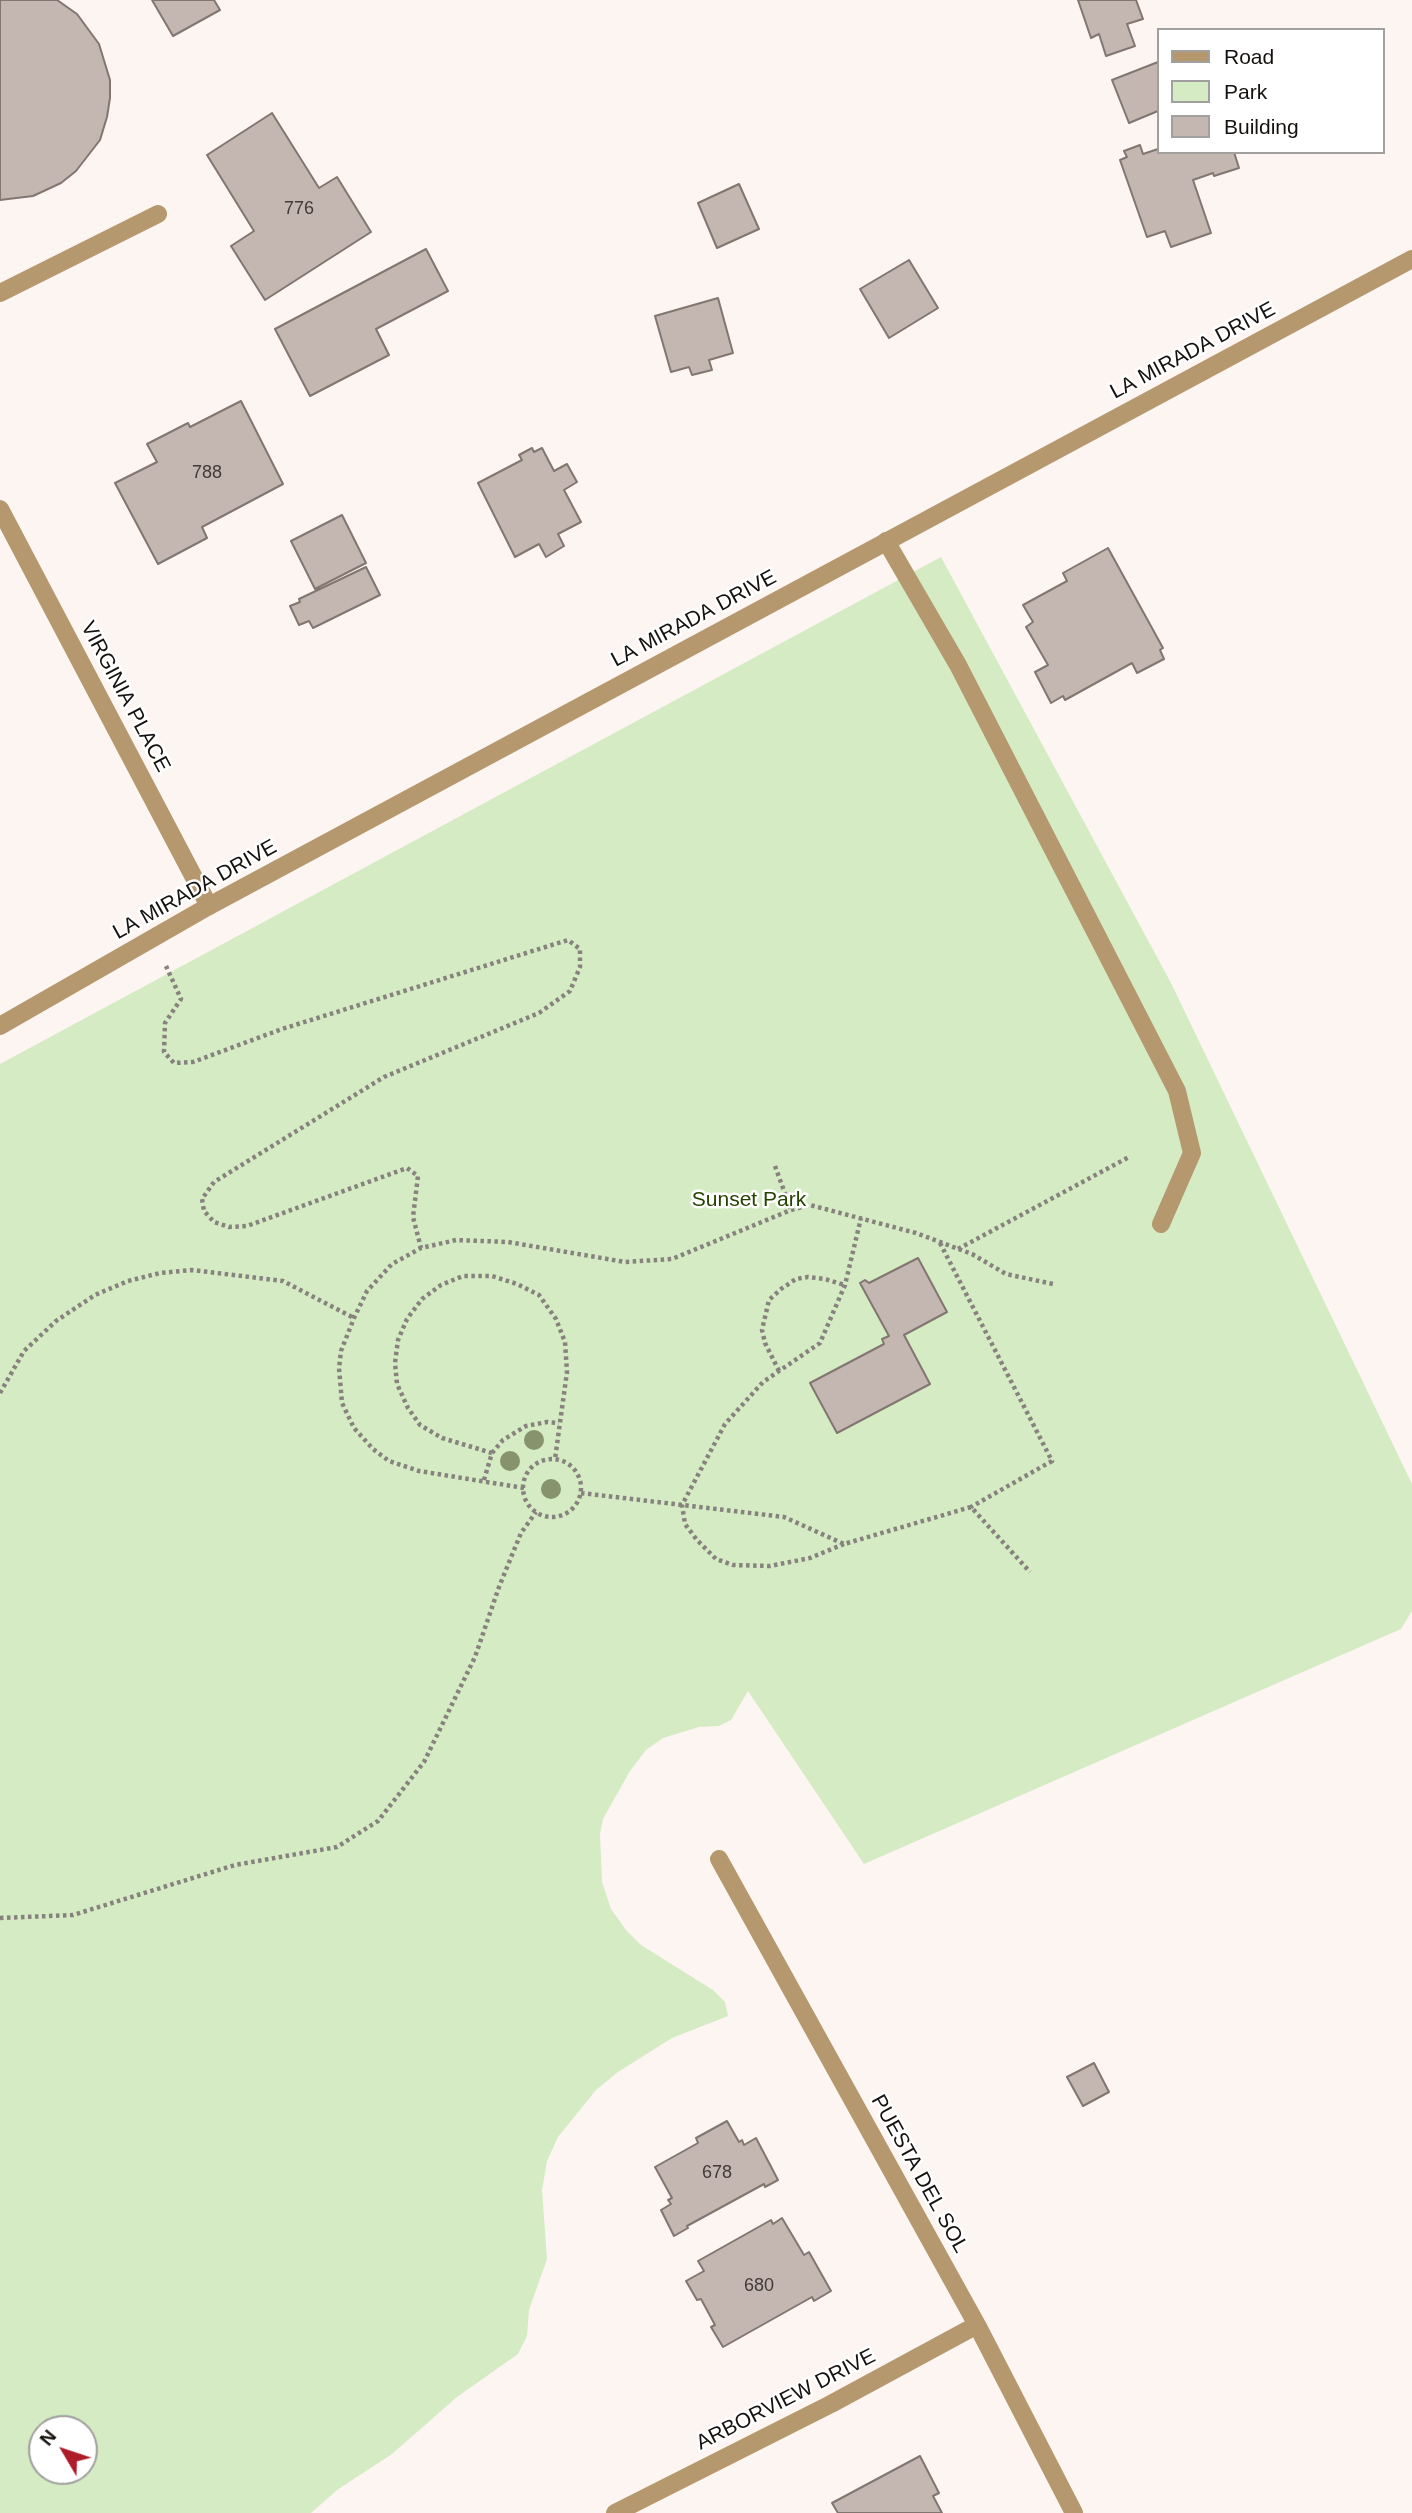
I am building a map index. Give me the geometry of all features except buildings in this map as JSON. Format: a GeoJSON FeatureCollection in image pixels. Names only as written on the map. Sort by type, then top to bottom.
{"type":"FeatureCollection","features":[{"type":"Feature","properties":{"kind":"street"},"geometry":{"type":"LineString","coordinates":[[0,293],[158,214]]}},
{"type":"Feature","properties":{"kind":"street","name":"LA MIRADA DRIVE"},"geometry":{"type":"LineString","coordinates":[[0,1026],[209,906],[1412,259]]}},
{"type":"Feature","properties":{"kind":"street","name":"VIRGINIA PLACE"},"geometry":{"type":"LineString","coordinates":[[0,509],[209,906]]}},
{"type":"Feature","properties":{"kind":"street"},"geometry":{"type":"LineString","coordinates":[[886,541],[958,664],[1177,1091],[1192,1153],[1161,1224]]}},
{"type":"Feature","properties":{"kind":"street","name":"PUESTA DEL SOL"},"geometry":{"type":"LineString","coordinates":[[719,1859],[977,2325],[1074,2513]]}},
{"type":"Feature","properties":{"kind":"street","name":"ARBORVIEW DRIVE"},"geometry":{"type":"LineString","coordinates":[[615,2513],[831,2404],[977,2325]]}},
{"type":"Feature","properties":{"kind":"path"},"geometry":{"type":"LineString","coordinates":[[154,938],[181,999],[165,1023],[163,1040],[164,1052],[174,1063],[204,1059],[282,1029],[568,940],[580,949],[580,967],[570,991],[539,1013],[384,1077],[215,1182],[202,1199],[204,1211],[214,1222],[229,1227],[247,1226],[407,1168],[418,1176],[413,1217],[421,1248]]}},
{"type":"Feature","properties":{"kind":"path"},"geometry":{"type":"LineString","coordinates":[[958,1249],[1129,1157]]}},
{"type":"Feature","properties":{"kind":"path"},"geometry":{"type":"LineString","coordinates":[[775,1166],[792,1210]]}},
{"type":"Feature","properties":{"kind":"path"},"geometry":{"type":"LineString","coordinates":[[524,1488],[418,1471],[388,1461],[354,1428],[342,1403],[339,1368],[341,1351],[367,1291],[392,1264],[421,1248],[456,1240],[469,1240],[508,1242],[625,1262],[672,1259],[810,1205],[916,1233],[958,1249],[1006,1274],[1053,1284]]}},
{"type":"Feature","properties":{"kind":"path"},"geometry":{"type":"LineString","coordinates":[[861,1218],[845,1285],[821,1343],[763,1382],[725,1424],[681,1505],[685,1524],[716,1559],[733,1565],[770,1566],[810,1558],[844,1544],[971,1507],[1052,1461],[939,1242]]}},
{"type":"Feature","properties":{"kind":"path"},"geometry":{"type":"LineString","coordinates":[[0,1393],[24,1351],[57,1321],[95,1295],[128,1281],[160,1273],[192,1270],[283,1281],[354,1318]]}},
{"type":"Feature","properties":{"kind":"path"},"geometry":{"type":"LineString","coordinates":[[492,1453],[442,1438],[420,1425],[408,1408],[397,1384],[395,1363],[402,1329],[422,1299],[441,1285],[463,1276],[492,1276],[539,1294],[556,1319],[565,1342],[567,1372],[555,1459]]}},
{"type":"Feature","properties":{"kind":"path"},"geometry":{"type":"LineString","coordinates":[[779,1371],[765,1343],[762,1330],[769,1300],[796,1279],[825,1279],[845,1285]]}},
{"type":"Feature","properties":{"kind":"path"},"geometry":{"type":"LineString","coordinates":[[484,1480],[492,1453],[503,1440],[526,1426],[559,1423]]}},
{"type":"Feature","properties":{"kind":"path"},"geometry":{"type":"LineString","coordinates":[[555,1459],[564,1462],[578,1475],[581,1493],[572,1510],[555,1517],[536,1512],[525,1497],[524,1488],[530,1470],[545,1460],[555,1459]]}},
{"type":"Feature","properties":{"kind":"path"},"geometry":{"type":"LineString","coordinates":[[581,1493],[784,1517],[844,1544]]}},
{"type":"Feature","properties":{"kind":"path"},"geometry":{"type":"LineString","coordinates":[[971,1507],[1030,1572]]}},
{"type":"Feature","properties":{"kind":"path"},"geometry":{"type":"LineString","coordinates":[[0,1918],[73,1915],[235,1865],[337,1847],[378,1821],[424,1762],[475,1657],[517,1542],[536,1512]]}},
{"type":"Feature","properties":{"kind":"green space","name":"Sunset Park"},"geometry":{"type":"Polygon","coordinates":[[[941,557],[1171,983],[1412,1484],[1412,1611],[1401,1629],[864,1864],[748,1691],[731,1720],[719,1726],[699,1727],[663,1738],[646,1750],[630,1771],[603,1819],[600,1834],[602,1882],[611,1909],[626,1930],[641,1945],[713,1990],[725,2002],[728,2016],[672,2038],[618,2072],[596,2090],[558,2137],[547,2161],[542,2190],[547,2259],[529,2310],[527,2336],[518,2354],[457,2397],[392,2454],[337,2490],[311,2513],[0,2513],[0,1064],[941,557]]]}}]}
